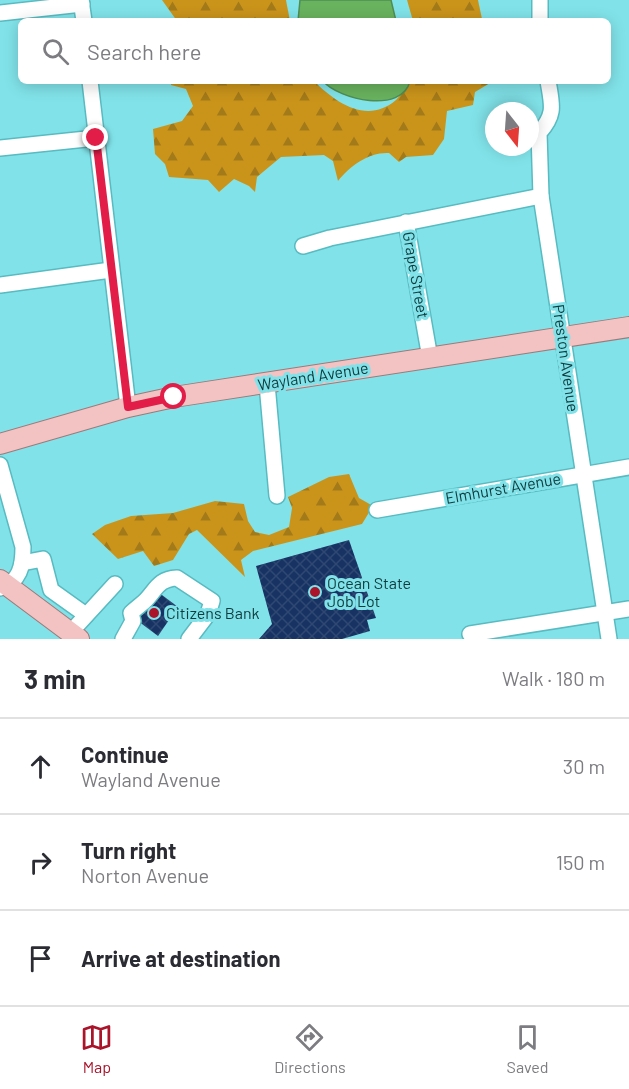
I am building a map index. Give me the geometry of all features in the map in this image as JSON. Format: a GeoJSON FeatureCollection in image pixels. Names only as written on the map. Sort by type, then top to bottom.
{"type":"FeatureCollection","features":[{"type":"Feature","properties":{"kind":"main road","name":"Wayland Avenue"},"geometry":{"type":"LineString","coordinates":[[0,444],[128,407],[174,397],[629,327]]}},
{"type":"Feature","properties":{"kind":"main road"},"geometry":{"type":"LineString","coordinates":[[2,585],[74,636]]}},
{"type":"Feature","properties":{"kind":"street"},"geometry":{"type":"LineString","coordinates":[[540,0],[540,18]]}},
{"type":"Feature","properties":{"kind":"street"},"geometry":{"type":"LineString","coordinates":[[0,14],[82,2],[84,18]]}},
{"type":"Feature","properties":{"kind":"street"},"geometry":{"type":"LineString","coordinates":[[90,84],[128,407]]}},
{"type":"Feature","properties":{"kind":"street","name":"Preston Avenue"},"geometry":{"type":"LineString","coordinates":[[548,84],[551,121],[539,134],[541,196],[609,639]]}},
{"type":"Feature","properties":{"kind":"street"},"geometry":{"type":"LineString","coordinates":[[0,148],[96,138]]}},
{"type":"Feature","properties":{"kind":"street","name":"Grape Street"},"geometry":{"type":"LineString","coordinates":[[430,358],[406,222],[541,196]]}},
{"type":"Feature","properties":{"kind":"street"},"geometry":{"type":"LineString","coordinates":[[303,246],[406,222]]}},
{"type":"Feature","properties":{"kind":"street"},"geometry":{"type":"LineString","coordinates":[[0,285],[111,270]]}},
{"type":"Feature","properties":{"kind":"street"},"geometry":{"type":"LineString","coordinates":[[267,384],[277,496]]}},
{"type":"Feature","properties":{"kind":"street"},"geometry":{"type":"LineString","coordinates":[[0,465],[23,548],[21,572],[2,585]]}},
{"type":"Feature","properties":{"kind":"street","name":"Elmhurst Avenue"},"geometry":{"type":"LineString","coordinates":[[377,510],[629,467]]}},
{"type":"Feature","properties":{"kind":"street"},"geometry":{"type":"LineString","coordinates":[[22,563],[43,559],[51,590],[86,615]]}},
{"type":"Feature","properties":{"kind":"street"},"geometry":{"type":"LineString","coordinates":[[123,639],[134,621],[132,614],[139,604],[144,602],[158,583],[177,578],[212,601],[208,614],[189,639]]}},
{"type":"Feature","properties":{"kind":"street"},"geometry":{"type":"LineString","coordinates":[[74,636],[86,615],[115,584]]}},
{"type":"Feature","properties":{"kind":"street"},"geometry":{"type":"LineString","coordinates":[[470,634],[629,609]]}},
{"type":"Feature","properties":{"kind":"green space"},"geometry":{"type":"Polygon","coordinates":[[[162,0],[286,0],[289,18],[175,18],[162,0]]]}},
{"type":"Feature","properties":{"kind":"green space"},"geometry":{"type":"Polygon","coordinates":[[[407,0],[478,0],[482,18],[412,18],[407,0]]]}},
{"type":"Feature","properties":{"kind":"green space"},"geometry":{"type":"Polygon","coordinates":[[[318,84],[352,108],[374,111],[396,100],[408,84],[488,84],[475,92],[473,105],[447,111],[444,139],[433,155],[406,157],[399,162],[389,153],[374,155],[354,165],[338,181],[333,161],[324,155],[281,157],[257,177],[255,192],[249,186],[234,179],[219,192],[208,180],[169,177],[165,164],[155,154],[153,129],[182,121],[193,106],[186,89],[171,85],[318,84]]]}},
{"type":"Feature","properties":{"kind":"green space"},"geometry":{"type":"Polygon","coordinates":[[[349,474],[359,498],[373,506],[362,524],[253,551],[241,560],[245,577],[197,530],[189,534],[173,560],[154,566],[143,551],[118,559],[92,534],[105,525],[131,516],[173,513],[215,501],[244,504],[248,521],[255,532],[269,535],[289,527],[292,508],[288,497],[329,477],[349,474]]]}},
{"type":"Feature","properties":{"kind":"shaded area"},"geometry":{"type":"Polygon","coordinates":[[[300,0],[391,0],[395,18],[298,18],[300,0]]]}},
{"type":"Feature","properties":{"kind":"shaded area"},"geometry":{"type":"Polygon","coordinates":[[[326,84],[408,84],[405,91],[395,98],[383,101],[355,98],[326,84]]]}},
{"type":"Feature","properties":{"kind":"building","name":"Ocean State Job Lot"},"geometry":{"type":"Polygon","coordinates":[[[349,540],[376,618],[367,620],[370,631],[342,639],[259,639],[272,624],[256,566],[349,540]]]}},
{"type":"Feature","properties":{"kind":"building","name":"Citizens Bank"},"geometry":{"type":"Polygon","coordinates":[[[158,592],[178,607],[158,636],[138,621],[133,614],[158,592]]]}},
{"type":"Feature","properties":{"kind":"place","name":"Ocean State Job Lot"},"geometry":{"type":"Point","coordinates":[315,592]}},
{"type":"Feature","properties":{"kind":"place","name":"Citizens Bank"},"geometry":{"type":"Point","coordinates":[154,613]}},
{"type":"Feature","properties":{"kind":"route"},"geometry":{"type":"LineString","coordinates":[[96,138],[128,407],[174,397]]}}]}
